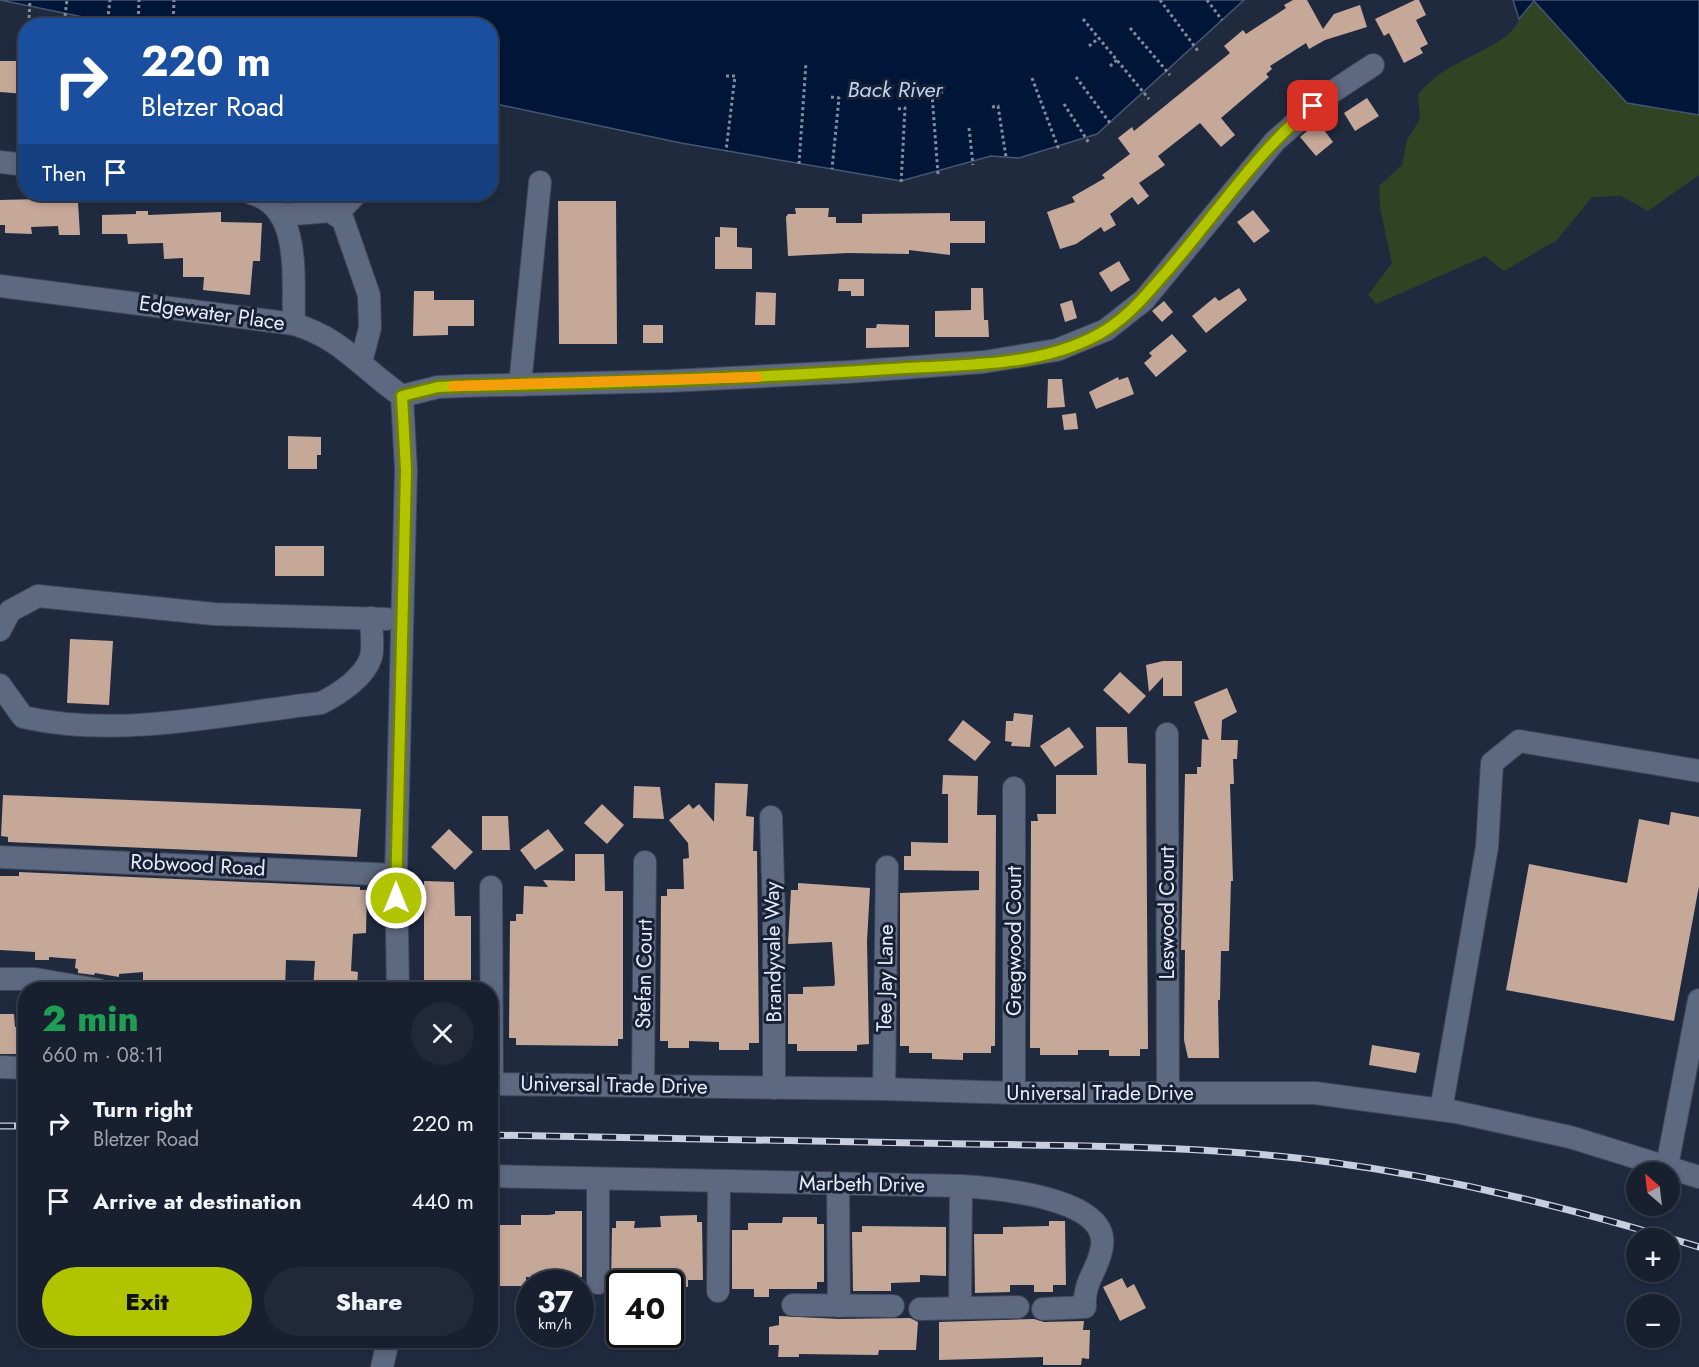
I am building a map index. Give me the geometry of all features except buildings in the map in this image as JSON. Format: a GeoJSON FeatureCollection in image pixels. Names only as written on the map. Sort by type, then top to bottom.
{"type":"FeatureCollection","features":[{"type":"Feature","properties":{"kind":"street"},"geometry":{"type":"LineString","coordinates":[[398,982],[396,875],[406,470],[402,396],[438,387],[670,381],[973,363],[1024,358],[1083,341],[1106,330],[1144,300],[1261,156],[1301,116],[1372,65]]}},
{"type":"Feature","properties":{"kind":"street"},"geometry":{"type":"LineString","coordinates":[[0,162],[18,164]]}},
{"type":"Feature","properties":{"kind":"street"},"geometry":{"type":"LineString","coordinates":[[519,385],[540,182]]}},
{"type":"Feature","properties":{"kind":"street"},"geometry":{"type":"LineString","coordinates":[[266,201],[276,206],[283,215],[290,236],[294,324]]}},
{"type":"Feature","properties":{"kind":"street"},"geometry":{"type":"LineString","coordinates":[[337,214],[349,201]]}},
{"type":"Feature","properties":{"kind":"street"},"geometry":{"type":"LineString","coordinates":[[283,215],[313,203],[337,214],[343,220],[369,295],[370,328],[361,362]]}},
{"type":"Feature","properties":{"kind":"street","name":"Edgewater Place"},"geometry":{"type":"LineString","coordinates":[[0,286],[294,324],[326,336],[402,396]]}},
{"type":"Feature","properties":{"kind":"street"},"geometry":{"type":"LineString","coordinates":[[0,630],[10,611],[38,596],[214,615],[403,619]]}},
{"type":"Feature","properties":{"kind":"street"},"geometry":{"type":"LineString","coordinates":[[0,685],[23,717],[57,725],[150,724],[321,703],[335,696],[367,667],[372,655],[371,618]]}},
{"type":"Feature","properties":{"kind":"street","name":"Leswood Court"},"geometry":{"type":"LineString","coordinates":[[1167,734],[1168,1093]]}},
{"type":"Feature","properties":{"kind":"street"},"geometry":{"type":"LineString","coordinates":[[1441,1110],[1487,847],[1492,763],[1519,741],[1699,771]]}},
{"type":"Feature","properties":{"kind":"street","name":"Gregwood Court"},"geometry":{"type":"LineString","coordinates":[[1014,788],[1014,1093]]}},
{"type":"Feature","properties":{"kind":"street","name":"Brandyvale Way"},"geometry":{"type":"LineString","coordinates":[[771,817],[774,915],[774,1088]]}},
{"type":"Feature","properties":{"kind":"street","name":"Robwood Road"},"geometry":{"type":"LineString","coordinates":[[0,857],[396,875]]}},
{"type":"Feature","properties":{"kind":"street","name":"Stefan Court"},"geometry":{"type":"LineString","coordinates":[[643,1085],[645,862]]}},
{"type":"Feature","properties":{"kind":"street","name":"Tee Jay Lane"},"geometry":{"type":"LineString","coordinates":[[884,1089],[887,867]]}},
{"type":"Feature","properties":{"kind":"street"},"geometry":{"type":"LineString","coordinates":[[491,887],[491,982]]}},
{"type":"Feature","properties":{"kind":"street"},"geometry":{"type":"LineString","coordinates":[[0,979],[35,979],[52,982]]}},
{"type":"Feature","properties":{"kind":"street"},"geometry":{"type":"LineString","coordinates":[[1667,1162],[1699,999]]}},
{"type":"Feature","properties":{"kind":"street"},"geometry":{"type":"LineString","coordinates":[[0,1067],[18,1068]]}},
{"type":"Feature","properties":{"kind":"street","name":"Universal Trade Drive"},"geometry":{"type":"LineString","coordinates":[[498,1084],[1014,1093],[1315,1093],[1441,1110],[1570,1137],[1653,1162]]}},
{"type":"Feature","properties":{"kind":"street","name":"Universal Trade Drive"},"geometry":{"type":"LineString","coordinates":[[1680,1171],[1699,1177]]}},
{"type":"Feature","properties":{"kind":"street","name":"Marbeth Drive"},"geometry":{"type":"LineString","coordinates":[[498,1176],[961,1186],[1020,1192],[1068,1207],[1095,1223],[1102,1246],[1084,1293],[1085,1307],[1043,1309]]}},
{"type":"Feature","properties":{"kind":"street"},"geometry":{"type":"LineString","coordinates":[[598,1179],[598,1283]]}},
{"type":"Feature","properties":{"kind":"street"},"geometry":{"type":"LineString","coordinates":[[718,1291],[719,1181]]}},
{"type":"Feature","properties":{"kind":"street"},"geometry":{"type":"LineString","coordinates":[[838,1184],[839,1306]]}},
{"type":"Feature","properties":{"kind":"street"},"geometry":{"type":"LineString","coordinates":[[960,1308],[961,1186]]}},
{"type":"Feature","properties":{"kind":"street"},"geometry":{"type":"LineString","coordinates":[[793,1305],[893,1306]]}},
{"type":"Feature","properties":{"kind":"street"},"geometry":{"type":"LineString","coordinates":[[920,1309],[1018,1307]]}},
{"type":"Feature","properties":{"kind":"street"},"geometry":{"type":"LineString","coordinates":[[382,1367],[386,1348]]}},
{"type":"Feature","properties":{"kind":"path"},"geometry":{"type":"LineString","coordinates":[[29,18],[30,0]]}},
{"type":"Feature","properties":{"kind":"path"},"geometry":{"type":"LineString","coordinates":[[65,16],[67,0]]}},
{"type":"Feature","properties":{"kind":"path"},"geometry":{"type":"LineString","coordinates":[[108,18],[110,0]]}},
{"type":"Feature","properties":{"kind":"path"},"geometry":{"type":"LineString","coordinates":[[138,18],[139,0]]}},
{"type":"Feature","properties":{"kind":"path"},"geometry":{"type":"LineString","coordinates":[[173,18],[174,0]]}},
{"type":"Feature","properties":{"kind":"path"},"geometry":{"type":"LineString","coordinates":[[1160,0],[1198,51]]}},
{"type":"Feature","properties":{"kind":"path"},"geometry":{"type":"LineString","coordinates":[[1207,0],[1222,20]]}},
{"type":"Feature","properties":{"kind":"path"},"geometry":{"type":"LineString","coordinates":[[1083,19],[1149,99]]}},
{"type":"Feature","properties":{"kind":"path"},"geometry":{"type":"LineString","coordinates":[[1130,28],[1170,75]]}},
{"type":"Feature","properties":{"kind":"path"},"geometry":{"type":"LineString","coordinates":[[1089,46],[1099,38]]}},
{"type":"Feature","properties":{"kind":"path"},"geometry":{"type":"LineString","coordinates":[[1110,66],[1117,60]]}},
{"type":"Feature","properties":{"kind":"path"},"geometry":{"type":"LineString","coordinates":[[799,164],[806,63]]}},
{"type":"Feature","properties":{"kind":"path"},"geometry":{"type":"LineString","coordinates":[[726,76],[735,76],[726,151]]}},
{"type":"Feature","properties":{"kind":"path"},"geometry":{"type":"LineString","coordinates":[[1076,77],[1110,123]]}},
{"type":"Feature","properties":{"kind":"path"},"geometry":{"type":"LineString","coordinates":[[1032,78],[1059,150]]}},
{"type":"Feature","properties":{"kind":"path"},"geometry":{"type":"LineString","coordinates":[[938,174],[932,94],[943,92]]}},
{"type":"Feature","properties":{"kind":"path"},"geometry":{"type":"LineString","coordinates":[[831,97],[839,98],[832,169]]}},
{"type":"Feature","properties":{"kind":"path"},"geometry":{"type":"LineString","coordinates":[[1064,104],[1089,143]]}},
{"type":"Feature","properties":{"kind":"path"},"geometry":{"type":"LineString","coordinates":[[992,107],[998,106],[1006,157]]}},
{"type":"Feature","properties":{"kind":"path"},"geometry":{"type":"LineString","coordinates":[[898,109],[905,108],[901,184]]}},
{"type":"Feature","properties":{"kind":"path"},"geometry":{"type":"LineString","coordinates":[[969,128],[973,165]]}},
{"type":"Feature","properties":{"kind":"green space"},"geometry":{"type":"Polygon","coordinates":[[[1533,0],[1627,103],[1699,115],[1699,175],[1648,211],[1621,196],[1592,197],[1557,240],[1504,271],[1485,256],[1376,304],[1368,295],[1392,263],[1380,208],[1379,186],[1402,165],[1407,140],[1420,119],[1418,95],[1437,76],[1506,36],[1533,0]]]}},
{"type":"Feature","properties":{"kind":"water","name":"Back River"},"geometry":{"type":"Polygon","coordinates":[[[0,0],[1244,0],[1097,134],[1019,158],[991,156],[901,181],[681,143],[498,104],[498,18],[88,18],[0,0]]]}},
{"type":"Feature","properties":{"kind":"water"},"geometry":{"type":"Polygon","coordinates":[[[1513,0],[1699,0],[1699,115],[1627,103],[1534,1],[1519,19],[1513,0]]]}},
{"type":"Feature","properties":{"kind":"railway"},"geometry":{"type":"LineString","coordinates":[[0,1126],[18,1126]]}},
{"type":"Feature","properties":{"kind":"railway"},"geometry":{"type":"LineString","coordinates":[[498,1135],[1104,1146],[1284,1157],[1376,1169],[1470,1187],[1608,1220],[1699,1247]]}},
{"type":"Feature","properties":{"kind":"slow traffic"},"geometry":{"type":"LineString","coordinates":[[453,386],[757,377]]}},
{"type":"Feature","properties":{"kind":"route"},"geometry":{"type":"LineString","coordinates":[[396,898],[406,470],[402,396],[438,387],[670,381],[847,372],[1024,358],[1057,350],[1106,330],[1144,300],[1261,156],[1313,106]]}}]}
